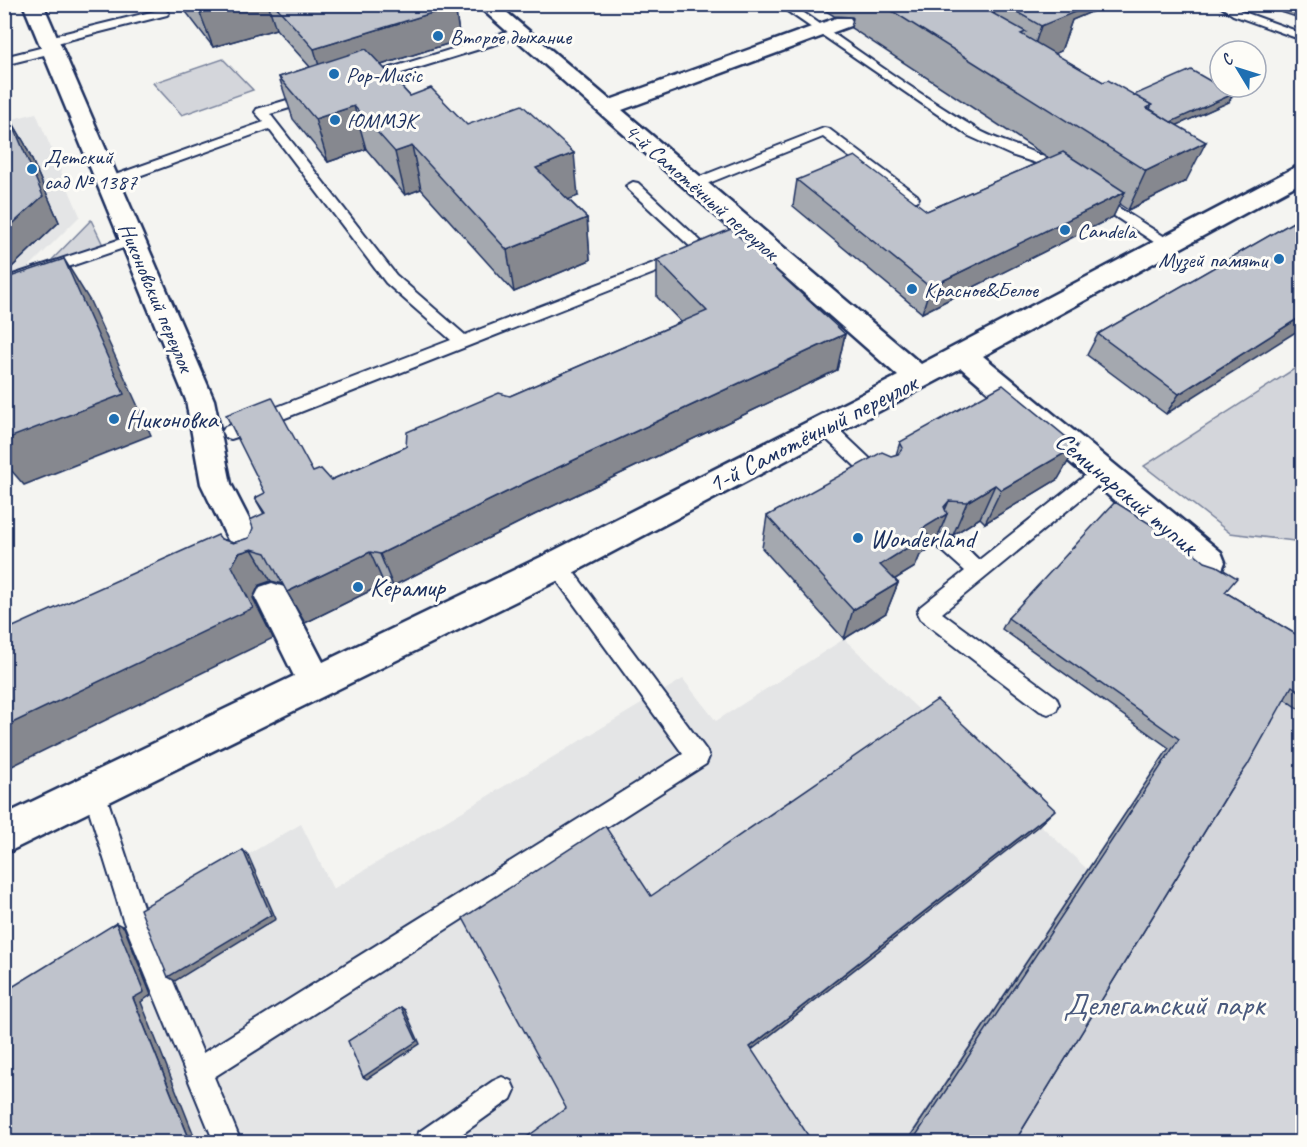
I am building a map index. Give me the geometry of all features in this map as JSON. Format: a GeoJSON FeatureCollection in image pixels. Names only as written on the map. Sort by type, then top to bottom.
{"type":"FeatureCollection","features":[{"type":"Feature","properties":{"kind":"street","name":"Никоновский переулок"},"geometry":{"type":"LineString","coordinates":[[33,4],[200,400],[216,484],[239,546]]}},
{"type":"Feature","properties":{"kind":"street","name":"4-й Самотёчный переулок"},"geometry":{"type":"LineString","coordinates":[[485,4],[694,184],[733,237],[919,378]]}},
{"type":"Feature","properties":{"kind":"street"},"geometry":{"type":"LineString","coordinates":[[606,108],[645,96],[843,22]]}},
{"type":"Feature","properties":{"kind":"street","name":"1-й Самотёчный переулок"},"geometry":{"type":"LineString","coordinates":[[4,835],[557,565],[963,355],[1302,173]]}},
{"type":"Feature","properties":{"kind":"street","name":"Семинарский тупик"},"geometry":{"type":"LineString","coordinates":[[963,355],[1209,562]]}},
{"type":"Feature","properties":{"kind":"street"},"geometry":{"type":"LineString","coordinates":[[272,597],[315,683]]}},
{"type":"Feature","properties":{"kind":"lane"},"geometry":{"type":"LineString","coordinates":[[782,4],[974,133],[1016,152],[1041,160],[1168,245]]}},
{"type":"Feature","properties":{"kind":"lane"},"geometry":{"type":"LineString","coordinates":[[1222,4],[1237,13],[1302,37]]}},
{"type":"Feature","properties":{"kind":"lane"},"geometry":{"type":"LineString","coordinates":[[4,61],[163,13]]}},
{"type":"Feature","properties":{"kind":"lane"},"geometry":{"type":"LineString","coordinates":[[347,86],[518,33]]}},
{"type":"Feature","properties":{"kind":"lane"},"geometry":{"type":"LineString","coordinates":[[326,92],[262,112],[391,279],[462,341]]}},
{"type":"Feature","properties":{"kind":"lane"},"geometry":{"type":"LineString","coordinates":[[109,182],[272,124]]}},
{"type":"Feature","properties":{"kind":"lane"},"geometry":{"type":"LineString","coordinates":[[694,184],[824,132],[912,198]]}},
{"type":"Feature","properties":{"kind":"lane"},"geometry":{"type":"LineString","coordinates":[[633,186],[701,249]]}},
{"type":"Feature","properties":{"kind":"lane"},"geometry":{"type":"LineString","coordinates":[[231,432],[733,237]]}},
{"type":"Feature","properties":{"kind":"lane"},"geometry":{"type":"LineString","coordinates":[[4,284],[133,240]]}},
{"type":"Feature","properties":{"kind":"lane"},"geometry":{"type":"LineString","coordinates":[[825,427],[880,480]]}},
{"type":"Feature","properties":{"kind":"lane"},"geometry":{"type":"LineString","coordinates":[[1048,704],[927,613],[1102,472]]}},
{"type":"Feature","properties":{"kind":"lane"},"geometry":{"type":"LineString","coordinates":[[943,540],[979,571]]}},
{"type":"Feature","properties":{"kind":"lane"},"geometry":{"type":"LineString","coordinates":[[198,1072],[698,757],[557,565]]}},
{"type":"Feature","properties":{"kind":"lane"},"geometry":{"type":"LineString","coordinates":[[94,791],[135,920],[228,1143]]}},
{"type":"Feature","properties":{"kind":"lane"},"geometry":{"type":"LineString","coordinates":[[429,1143],[502,1090]]}},
{"type":"Feature","properties":{"kind":"shaded area","name":"Детский сад № 1387"},"geometry":{"type":"Polygon","coordinates":[[[36,113],[80,216],[23,273],[5,279],[5,121],[36,113]]]}},
{"type":"Feature","properties":{"kind":"shaded area"},"geometry":{"type":"Polygon","coordinates":[[[844,639],[1088,870],[906,1142],[99,1142],[113,932],[301,824],[333,889],[683,679],[716,721],[844,639]]]}},
{"type":"Feature","properties":{"kind":"green space"},"geometry":{"type":"Polygon","coordinates":[[[223,59],[253,90],[182,115],[153,83],[223,59]]]}},
{"type":"Feature","properties":{"kind":"green space"},"geometry":{"type":"Polygon","coordinates":[[[91,220],[104,247],[44,268],[91,220]]]}},
{"type":"Feature","properties":{"kind":"green space"},"geometry":{"type":"Polygon","coordinates":[[[1302,364],[1302,542],[1230,533],[1144,466],[1302,364]]]}},
{"type":"Feature","properties":{"kind":"green space","name":"Делегатский парк"},"geometry":{"type":"Polygon","coordinates":[[[1251,625],[1302,656],[1302,1142],[906,1142],[1251,625]]]}},
{"type":"Feature","properties":{"kind":"building"},"geometry":{"type":"Polygon","coordinates":[[[193,4],[229,4],[200,13],[193,4]]]}},
{"type":"Feature","properties":{"kind":"building"},"geometry":{"type":"Polygon","coordinates":[[[274,4],[453,4],[455,6],[314,49],[274,4]]]}},
{"type":"Feature","properties":{"kind":"building"},"geometry":{"type":"Polygon","coordinates":[[[881,4],[991,4],[992,13],[1026,32],[1021,34],[1103,82],[1108,80],[1152,105],[1147,108],[1206,142],[1146,171],[881,4]]]}},
{"type":"Feature","properties":{"kind":"building"},"geometry":{"type":"Polygon","coordinates":[[[1003,4],[1060,4],[1075,12],[1041,26],[1003,4]]]}},
{"type":"Feature","properties":{"kind":"building"},"geometry":{"type":"Polygon","coordinates":[[[366,49],[410,96],[431,88],[467,125],[522,105],[574,153],[536,168],[587,218],[507,250],[412,146],[395,152],[354,106],[315,119],[279,77],[366,49]]]}},
{"type":"Feature","properties":{"kind":"building"},"geometry":{"type":"Polygon","coordinates":[[[1191,70],[1208,80],[1208,99],[1222,99],[1171,122],[1150,109],[1152,105],[1134,95],[1191,70]]]}},
{"type":"Feature","properties":{"kind":"building"},"geometry":{"type":"Polygon","coordinates":[[[10,118],[43,196],[4,232],[4,120],[10,118]]]}},
{"type":"Feature","properties":{"kind":"building"},"geometry":{"type":"Polygon","coordinates":[[[1063,152],[1125,192],[930,287],[797,180],[855,156],[927,211],[1063,152]]]}},
{"type":"Feature","properties":{"kind":"building"},"geometry":{"type":"Polygon","coordinates":[[[1302,217],[1302,316],[1179,394],[1098,334],[1302,217]]]}},
{"type":"Feature","properties":{"kind":"building"},"geometry":{"type":"Polygon","coordinates":[[[731,229],[845,334],[529,481],[380,554],[370,552],[287,592],[266,553],[252,549],[239,553],[232,566],[253,608],[4,727],[4,631],[218,535],[221,539],[233,543],[249,538],[253,528],[250,520],[265,513],[255,498],[265,493],[226,415],[272,397],[313,472],[321,469],[331,480],[406,447],[407,432],[499,393],[510,396],[707,311],[657,260],[731,229]]]}},
{"type":"Feature","properties":{"kind":"building"},"geometry":{"type":"Polygon","coordinates":[[[64,259],[124,394],[4,440],[4,279],[64,259]]]}},
{"type":"Feature","properties":{"kind":"building"},"geometry":{"type":"Polygon","coordinates":[[[1003,385],[1077,446],[1001,490],[995,485],[967,502],[949,501],[944,507],[947,514],[922,529],[928,535],[880,565],[898,583],[853,610],[767,516],[882,452],[891,456],[898,454],[903,448],[900,442],[1003,385]]]}},
{"type":"Feature","properties":{"kind":"building"},"geometry":{"type":"Polygon","coordinates":[[[1115,502],[1187,547],[1205,562],[1237,578],[1225,592],[1302,638],[1302,693],[1292,686],[1247,766],[1230,790],[1014,1143],[911,1143],[1179,739],[1008,618],[1115,502]]]}},
{"type":"Feature","properties":{"kind":"building"},"geometry":{"type":"Polygon","coordinates":[[[937,700],[1055,810],[750,1047],[813,1143],[519,1143],[566,1108],[463,918],[605,826],[651,896],[937,700]]]}},
{"type":"Feature","properties":{"kind":"building"},"geometry":{"type":"Polygon","coordinates":[[[243,850],[271,915],[168,977],[140,909],[243,850]]]}},
{"type":"Feature","properties":{"kind":"building"},"geometry":{"type":"Polygon","coordinates":[[[116,923],[144,992],[133,998],[191,1143],[90,1143],[87,1134],[74,1143],[12,1143],[4,1117],[4,992],[116,923]]]}},
{"type":"Feature","properties":{"kind":"building"},"geometry":{"type":"Polygon","coordinates":[[[401,1007],[417,1041],[363,1077],[348,1041],[401,1007]]]}},
{"type":"Feature","properties":{"kind":"place","name":"Второе дыхание"},"geometry":{"type":"Point","coordinates":[438,36]}},
{"type":"Feature","properties":{"kind":"place","name":"Pop-Music"},"geometry":{"type":"Point","coordinates":[334,74]}},
{"type":"Feature","properties":{"kind":"place","name":"ЮММЭК"},"geometry":{"type":"Point","coordinates":[335,120]}},
{"type":"Feature","properties":{"kind":"place","name":"Детский сад № 1387"},"geometry":{"type":"Point","coordinates":[32,169]}},
{"type":"Feature","properties":{"kind":"place","name":"Candela"},"geometry":{"type":"Point","coordinates":[1065,230]}},
{"type":"Feature","properties":{"kind":"place","name":"Музей памяти"},"geometry":{"type":"Point","coordinates":[1279,259]}},
{"type":"Feature","properties":{"kind":"place","name":"Красное&Белое"},"geometry":{"type":"Point","coordinates":[912,289]}},
{"type":"Feature","properties":{"kind":"place","name":"Никоновка"},"geometry":{"type":"Point","coordinates":[114,419]}},
{"type":"Feature","properties":{"kind":"place","name":"Wonderland"},"geometry":{"type":"Point","coordinates":[858,538]}},
{"type":"Feature","properties":{"kind":"place","name":"Керамир"},"geometry":{"type":"Point","coordinates":[358,587]}}]}
